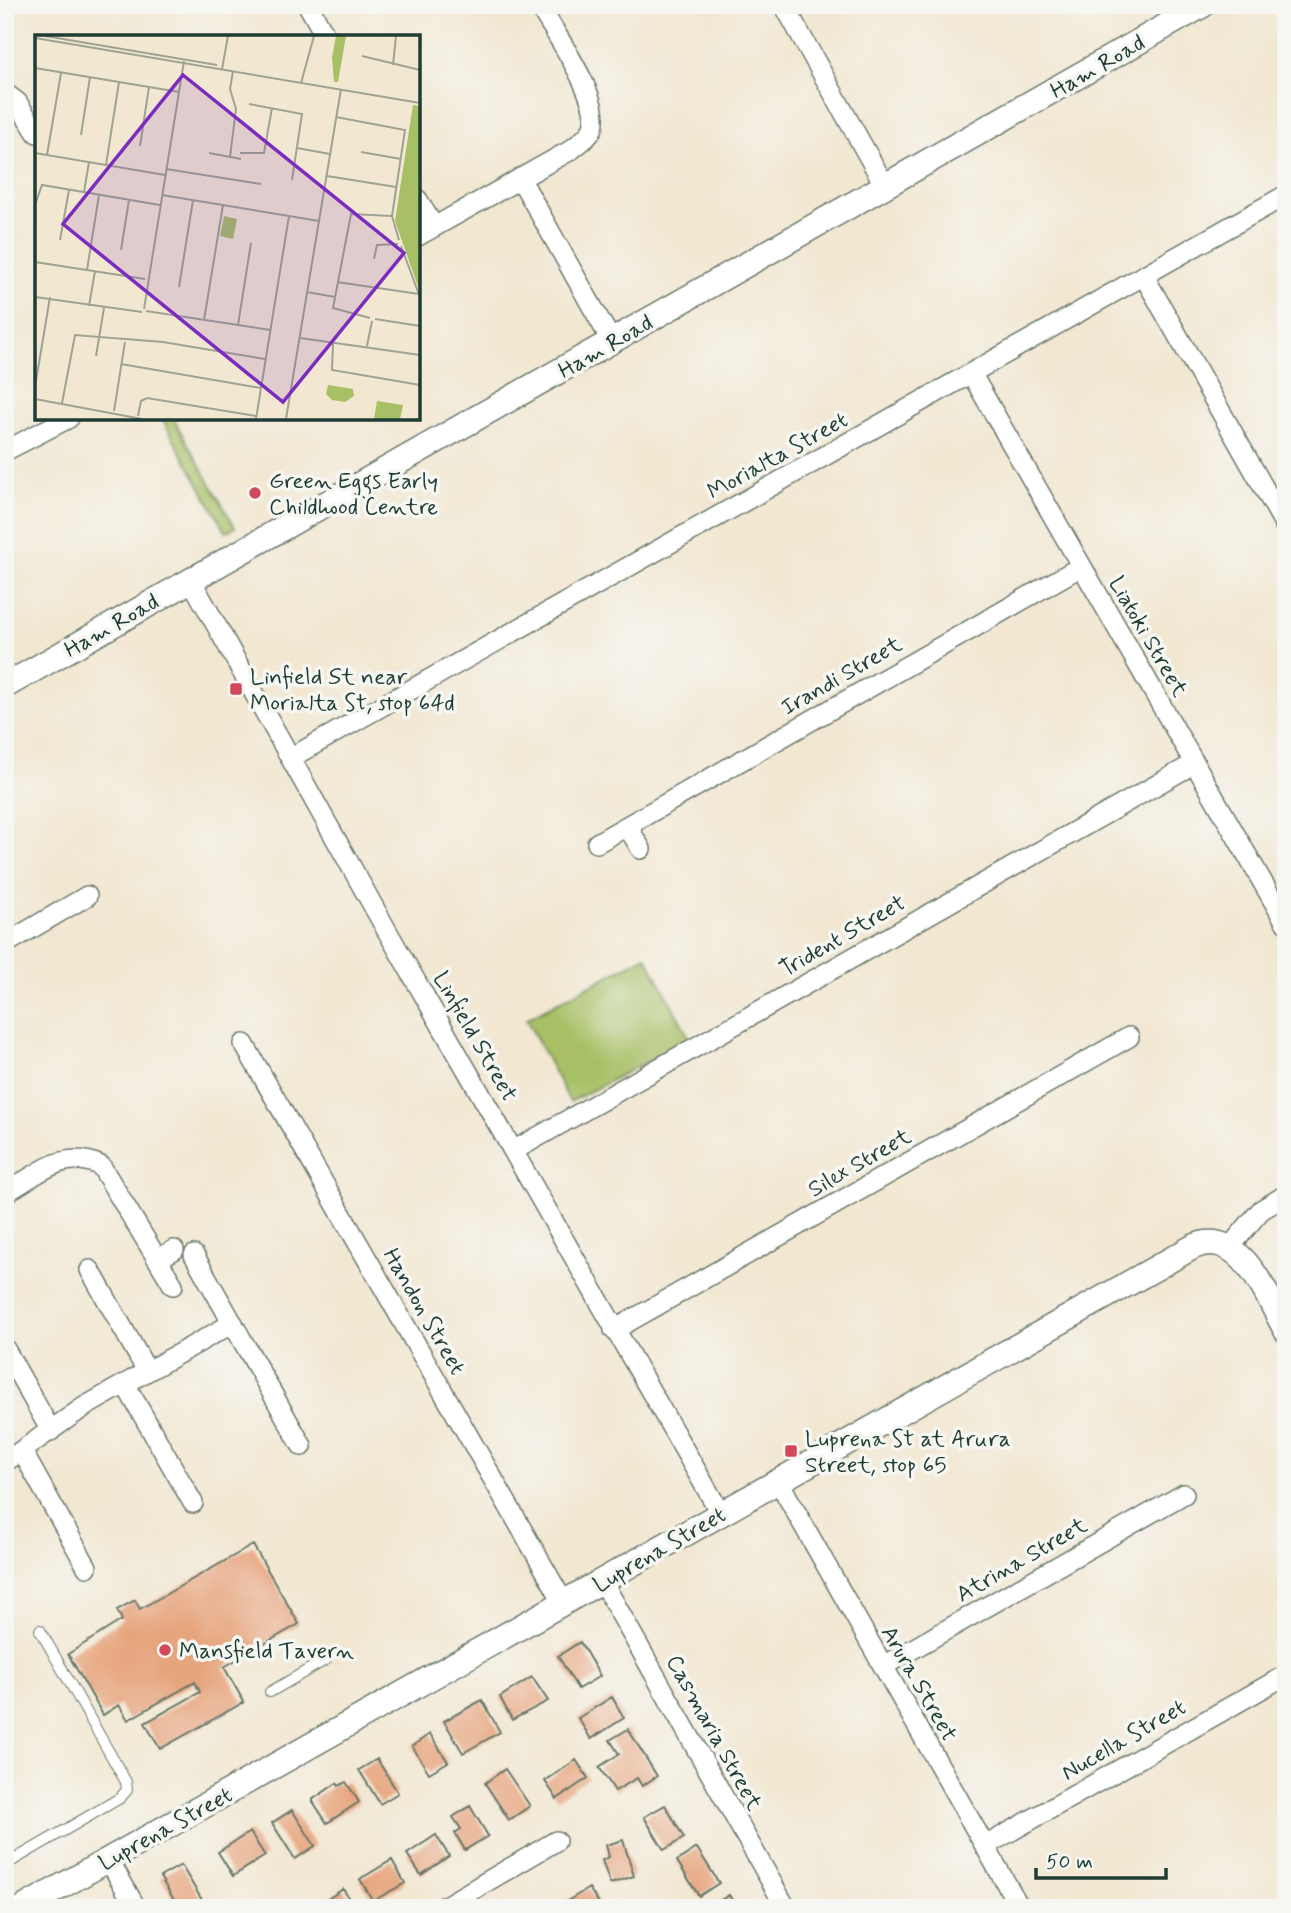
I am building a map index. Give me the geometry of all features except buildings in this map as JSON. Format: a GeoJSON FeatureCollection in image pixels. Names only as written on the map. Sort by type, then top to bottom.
{"type":"FeatureCollection","features":[{"type":"Feature","properties":{"kind":"street"},"geometry":{"type":"LineString","coordinates":[[308,5],[325,35]]}},
{"type":"Feature","properties":{"kind":"street"},"geometry":{"type":"LineString","coordinates":[[420,208],[426,232],[571,150],[586,138],[593,126],[594,108],[539,5]]}},
{"type":"Feature","properties":{"kind":"street"},"geometry":{"type":"LineString","coordinates":[[784,5],[886,186]]}},
{"type":"Feature","properties":{"kind":"street","name":"Ham Road"},"geometry":{"type":"LineString","coordinates":[[5,686],[1203,5]]}},
{"type":"Feature","properties":{"kind":"street"},"geometry":{"type":"LineString","coordinates":[[5,93],[16,102],[35,130]]}},
{"type":"Feature","properties":{"kind":"street"},"geometry":{"type":"LineString","coordinates":[[520,178],[612,342]]}},
{"type":"Feature","properties":{"kind":"street","name":"Morialta Street"},"geometry":{"type":"LineString","coordinates":[[292,757],[1286,195]]}},
{"type":"Feature","properties":{"kind":"street"},"geometry":{"type":"LineString","coordinates":[[1144,276],[1286,527]]}},
{"type":"Feature","properties":{"kind":"street","name":"Liatoki Street"},"geometry":{"type":"LineString","coordinates":[[971,373],[1286,923]]}},
{"type":"Feature","properties":{"kind":"street"},"geometry":{"type":"LineString","coordinates":[[5,451],[65,420]]}},
{"type":"Feature","properties":{"kind":"street","name":"Irandi Street"},"geometry":{"type":"LineString","coordinates":[[597,843],[1080,567]]}},
{"type":"Feature","properties":{"kind":"street","name":"Linfield Street"},"geometry":{"type":"LineString","coordinates":[[191,580],[614,1330],[721,1514]]}},
{"type":"Feature","properties":{"kind":"street","name":"Trident Street"},"geometry":{"type":"LineString","coordinates":[[513,1150],[1195,763]]}},
{"type":"Feature","properties":{"kind":"street"},"geometry":{"type":"LineString","coordinates":[[627,826],[641,849]]}},
{"type":"Feature","properties":{"kind":"street"},"geometry":{"type":"LineString","coordinates":[[5,944],[87,896]]}},
{"type":"Feature","properties":{"kind":"street","name":"Silex Street"},"geometry":{"type":"LineString","coordinates":[[614,1330],[1129,1037]]}},
{"type":"Feature","properties":{"kind":"street","name":"Handon Street"},"geometry":{"type":"LineString","coordinates":[[244,1044],[564,1603]]}},
{"type":"Feature","properties":{"kind":"street"},"geometry":{"type":"LineString","coordinates":[[5,1193],[66,1159],[83,1157],[101,1166],[166,1254],[173,1285]]}},
{"type":"Feature","properties":{"kind":"street"},"geometry":{"type":"LineString","coordinates":[[1286,1195],[1261,1210],[1230,1247],[1247,1264],[1286,1330]]}},
{"type":"Feature","properties":{"kind":"street","name":"Luprena Street"},"geometry":{"type":"LineString","coordinates":[[23,1908],[1193,1247],[1207,1242],[1230,1247]]}},
{"type":"Feature","properties":{"kind":"street"},"geometry":{"type":"LineString","coordinates":[[194,1255],[302,1446]]}},
{"type":"Feature","properties":{"kind":"street"},"geometry":{"type":"LineString","coordinates":[[90,1270],[147,1371]]}},
{"type":"Feature","properties":{"kind":"street"},"geometry":{"type":"LineString","coordinates":[[88,1567],[14,1457],[125,1384],[233,1323]]}},
{"type":"Feature","properties":{"kind":"street"},"geometry":{"type":"LineString","coordinates":[[5,1349],[51,1431]]}},
{"type":"Feature","properties":{"kind":"street"},"geometry":{"type":"LineString","coordinates":[[125,1384],[193,1503]]}},
{"type":"Feature","properties":{"kind":"street","name":"Arura Street"},"geometry":{"type":"LineString","coordinates":[[779,1482],[1020,1908]]}},
{"type":"Feature","properties":{"kind":"street","name":"Atrina Street"},"geometry":{"type":"LineString","coordinates":[[883,1666],[1184,1494]]}},
{"type":"Feature","properties":{"kind":"street","name":"Casmaria Street"},"geometry":{"type":"LineString","coordinates":[[602,1581],[786,1908]]}},
{"type":"Feature","properties":{"kind":"street","name":"Nucella Street"},"geometry":{"type":"LineString","coordinates":[[985,1846],[1286,1675]]}},
{"type":"Feature","properties":{"kind":"street"},"geometry":{"type":"LineString","coordinates":[[442,1908],[556,1841]]}},
{"type":"Feature","properties":{"kind":"street"},"geometry":{"type":"LineString","coordinates":[[109,1860],[136,1908]]}},
{"type":"Feature","properties":{"kind":"lane"},"geometry":{"type":"LineString","coordinates":[[5,1865],[120,1798],[127,1790],[126,1782],[40,1630]]}},
{"type":"Feature","properties":{"kind":"lane"},"geometry":{"type":"LineString","coordinates":[[270,1692],[327,1659]]}},
{"type":"Feature","properties":{"kind":"green space"},"geometry":{"type":"Polygon","coordinates":[[[163,420],[174,420],[235,527],[226,532],[163,420]]]}},
{"type":"Feature","properties":{"kind":"green space"},"geometry":{"type":"Polygon","coordinates":[[[646,956],[690,1039],[570,1102],[526,1019],[646,956]]]}},
{"type":"Feature","properties":{"kind":"place","name":"Green Eggs Early Childhood Centre"},"geometry":{"type":"Point","coordinates":[255,493]}},
{"type":"Feature","properties":{"kind":"place","name":"Linfield St near Morialta St, stop 64d"},"geometry":{"type":"Point","coordinates":[236,689]}},
{"type":"Feature","properties":{"kind":"place","name":"Luprena St at Arura Street, stop 65"},"geometry":{"type":"Point","coordinates":[791,1451]}},
{"type":"Feature","properties":{"kind":"place","name":"Mansfield Tavern"},"geometry":{"type":"Point","coordinates":[165,1650]}}]}
